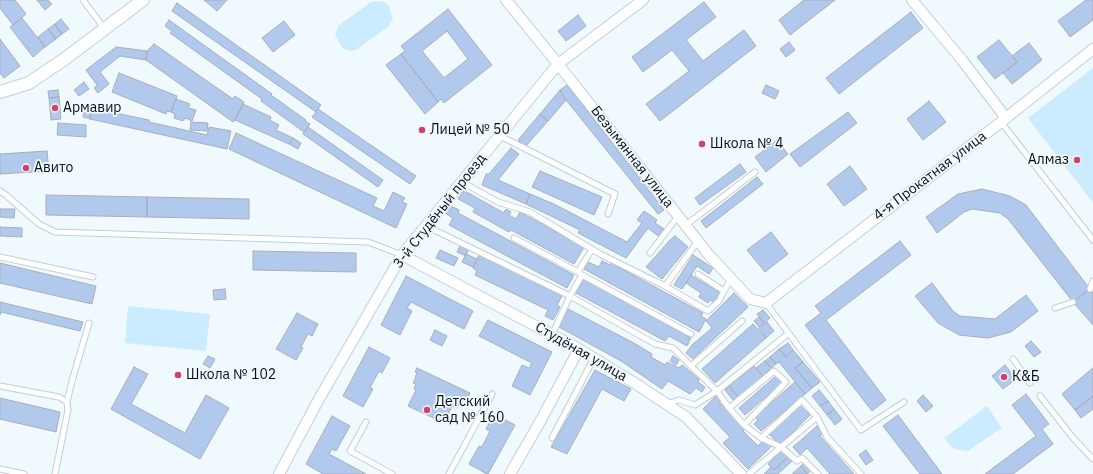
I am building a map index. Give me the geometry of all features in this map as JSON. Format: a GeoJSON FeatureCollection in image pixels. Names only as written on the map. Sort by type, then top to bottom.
{"type":"FeatureCollection","features":[{"type":"Feature","properties":{"kind":"street"},"geometry":{"type":"LineString","coordinates":[[0,92],[29,83],[66,58],[143,0]]}},
{"type":"Feature","properties":{"kind":"street","name":"Безымянная улица"},"geometry":{"type":"LineString","coordinates":[[506,0],[698,241],[750,299],[766,303]]}},
{"type":"Feature","properties":{"kind":"street","name":"3-й Студёный проезд"},"geometry":{"type":"LineString","coordinates":[[279,474],[319,399],[402,255],[558,64],[643,0]]}},
{"type":"Feature","properties":{"kind":"street"},"geometry":{"type":"LineString","coordinates":[[912,0],[962,60],[1003,120]]}},
{"type":"Feature","properties":{"kind":"street","name":"4-я Прокатная улица"},"geometry":{"type":"LineString","coordinates":[[766,303],[1003,120],[1093,48]]}},
{"type":"Feature","properties":{"kind":"street","name":"Студёная улица"},"geometry":{"type":"LineString","coordinates":[[402,255],[594,358],[666,404],[686,418],[741,474]]}},
{"type":"Feature","properties":{"kind":"street"},"geometry":{"type":"LineString","coordinates":[[510,474],[579,350]]}},
{"type":"Feature","properties":{"kind":"lane"},"geometry":{"type":"LineString","coordinates":[[83,0],[104,29]]}},
{"type":"Feature","properties":{"kind":"lane"},"geometry":{"type":"LineString","coordinates":[[1003,120],[1093,240]]}},
{"type":"Feature","properties":{"kind":"lane"},"geometry":{"type":"LineString","coordinates":[[500,136],[615,194],[608,214]]}},
{"type":"Feature","properties":{"kind":"lane"},"geometry":{"type":"LineString","coordinates":[[686,225],[755,172]]}},
{"type":"Feature","properties":{"kind":"lane"},"geometry":{"type":"LineString","coordinates":[[462,182],[498,202],[530,212],[592,249],[665,286],[708,311],[718,301],[731,279]]}},
{"type":"Feature","properties":{"kind":"lane"},"geometry":{"type":"LineString","coordinates":[[0,191],[39,224],[55,232],[368,242],[402,255]]}},
{"type":"Feature","properties":{"kind":"lane"},"geometry":{"type":"LineString","coordinates":[[650,253],[678,216]]}},
{"type":"Feature","properties":{"kind":"lane"},"geometry":{"type":"LineString","coordinates":[[426,226],[570,296],[656,344],[672,348],[717,391],[744,425],[761,438],[781,447],[797,461],[802,458],[818,474]]}},
{"type":"Feature","properties":{"kind":"lane"},"geometry":{"type":"LineString","coordinates":[[514,238],[691,334]]}},
{"type":"Feature","properties":{"kind":"lane"},"geometry":{"type":"LineString","coordinates":[[665,286],[698,241]]}},
{"type":"Feature","properties":{"kind":"lane"},"geometry":{"type":"LineString","coordinates":[[552,335],[592,249]]}},
{"type":"Feature","properties":{"kind":"lane"},"geometry":{"type":"LineString","coordinates":[[0,258],[93,277]]}},
{"type":"Feature","properties":{"kind":"lane"},"geometry":{"type":"LineString","coordinates":[[698,274],[724,290]]}},
{"type":"Feature","properties":{"kind":"lane"},"geometry":{"type":"LineString","coordinates":[[1090,289],[1093,281]]}},
{"type":"Feature","properties":{"kind":"lane"},"geometry":{"type":"LineString","coordinates":[[1055,308],[1074,302]]}},
{"type":"Feature","properties":{"kind":"lane"},"geometry":{"type":"LineString","coordinates":[[766,303],[861,430],[904,402]]}},
{"type":"Feature","properties":{"kind":"lane"},"geometry":{"type":"LineString","coordinates":[[692,366],[742,321]]}},
{"type":"Feature","properties":{"kind":"lane"},"geometry":{"type":"LineString","coordinates":[[55,474],[68,410],[67,402],[89,323]]}},
{"type":"Feature","properties":{"kind":"lane"},"geometry":{"type":"LineString","coordinates":[[666,404],[679,400],[695,406],[717,391],[789,333]]}},
{"type":"Feature","properties":{"kind":"lane"},"geometry":{"type":"LineString","coordinates":[[552,438],[594,358]]}},
{"type":"Feature","properties":{"kind":"lane"},"geometry":{"type":"LineString","coordinates":[[1013,359],[1030,383]]}},
{"type":"Feature","properties":{"kind":"lane"},"geometry":{"type":"LineString","coordinates":[[729,408],[774,371],[786,382],[744,425]]}},
{"type":"Feature","properties":{"kind":"lane"},"geometry":{"type":"LineString","coordinates":[[0,386],[59,397],[67,402]]}},
{"type":"Feature","properties":{"kind":"lane"},"geometry":{"type":"LineString","coordinates":[[450,474],[492,394]]}},
{"type":"Feature","properties":{"kind":"lane"},"geometry":{"type":"LineString","coordinates":[[1040,396],[1074,439],[1093,459]]}},
{"type":"Feature","properties":{"kind":"lane"},"geometry":{"type":"LineString","coordinates":[[761,438],[802,400],[817,417],[827,437],[861,474]]}},
{"type":"Feature","properties":{"kind":"lane"},"geometry":{"type":"LineString","coordinates":[[749,474],[817,417]]}},
{"type":"Feature","properties":{"kind":"lane"},"geometry":{"type":"LineString","coordinates":[[366,422],[350,451],[392,474]]}},
{"type":"Feature","properties":{"kind":"lane"},"geometry":{"type":"LineString","coordinates":[[0,469],[24,474]]}},
{"type":"Feature","properties":{"kind":"shaded area"},"geometry":{"type":"Polygon","coordinates":[[[371,2],[384,2],[388,5],[393,19],[389,26],[356,50],[351,51],[343,49],[335,35],[338,26],[371,2]]]}},
{"type":"Feature","properties":{"kind":"shaded area","name":"Алмаз"},"geometry":{"type":"Polygon","coordinates":[[[1093,68],[1093,203],[1028,118],[1093,68]]]}},
{"type":"Feature","properties":{"kind":"shaded area"},"geometry":{"type":"Polygon","coordinates":[[[128,306],[210,314],[206,351],[125,343],[128,306]]]}},
{"type":"Feature","properties":{"kind":"shaded area"},"geometry":{"type":"Polygon","coordinates":[[[987,406],[1002,428],[968,451],[954,449],[944,438],[987,406]]]}},
{"type":"Feature","properties":{"kind":"building"},"geometry":{"type":"Polygon","coordinates":[[[0,0],[15,0],[26,14],[13,25],[0,8],[0,0]]]}},
{"type":"Feature","properties":{"kind":"building"},"geometry":{"type":"Polygon","coordinates":[[[37,0],[48,0],[52,4],[45,10],[37,0]]]}},
{"type":"Feature","properties":{"kind":"building"},"geometry":{"type":"Polygon","coordinates":[[[204,0],[227,0],[217,11],[204,0]]]}},
{"type":"Feature","properties":{"kind":"building"},"geometry":{"type":"Polygon","coordinates":[[[804,0],[835,0],[790,35],[779,20],[804,0]]]}},
{"type":"Feature","properties":{"kind":"building"},"geometry":{"type":"Polygon","coordinates":[[[1086,0],[1093,0],[1093,20],[1070,37],[1058,21],[1086,0]]]}},
{"type":"Feature","properties":{"kind":"building"},"geometry":{"type":"Polygon","coordinates":[[[704,2],[716,17],[686,40],[703,61],[744,30],[756,46],[660,121],[646,104],[689,71],[672,50],[643,72],[632,57],[704,2]]]}},
{"type":"Feature","properties":{"kind":"building"},"geometry":{"type":"Polygon","coordinates":[[[177,3],[321,105],[316,112],[172,11],[177,3]]]}},
{"type":"Feature","properties":{"kind":"building"},"geometry":{"type":"Polygon","coordinates":[[[448,9],[492,65],[444,103],[441,99],[438,102],[401,54],[405,51],[401,46],[448,9]],[[447,31],[422,51],[444,78],[468,59],[447,31]]]}},
{"type":"Feature","properties":{"kind":"building"},"geometry":{"type":"Polygon","coordinates":[[[911,12],[923,28],[839,94],[826,78],[911,12]]]}},
{"type":"Feature","properties":{"kind":"building"},"geometry":{"type":"Polygon","coordinates":[[[578,15],[586,26],[566,41],[558,31],[578,15]]]}},
{"type":"Feature","properties":{"kind":"building"},"geometry":{"type":"Polygon","coordinates":[[[22,18],[45,47],[33,57],[10,27],[22,18]]]}},
{"type":"Feature","properties":{"kind":"building"},"geometry":{"type":"Polygon","coordinates":[[[61,19],[69,29],[62,34],[55,24],[61,19]]]}},
{"type":"Feature","properties":{"kind":"building"},"geometry":{"type":"Polygon","coordinates":[[[169,20],[306,120],[305,121],[310,124],[304,132],[261,101],[262,99],[170,33],[172,31],[165,26],[169,20]]]}},
{"type":"Feature","properties":{"kind":"building"},"geometry":{"type":"Polygon","coordinates":[[[284,21],[295,35],[273,52],[262,38],[284,21]]]}},
{"type":"Feature","properties":{"kind":"building"},"geometry":{"type":"Polygon","coordinates":[[[55,24],[62,34],[56,39],[48,29],[55,24]]]}},
{"type":"Feature","properties":{"kind":"building"},"geometry":{"type":"Polygon","coordinates":[[[48,29],[56,39],[45,47],[38,37],[48,29]]]}},
{"type":"Feature","properties":{"kind":"building"},"geometry":{"type":"Polygon","coordinates":[[[0,39],[20,66],[4,78],[0,73],[0,39]]]}},
{"type":"Feature","properties":{"kind":"building"},"geometry":{"type":"Polygon","coordinates":[[[999,40],[1017,62],[995,79],[977,57],[999,40]]]}},
{"type":"Feature","properties":{"kind":"building"},"geometry":{"type":"Polygon","coordinates":[[[789,42],[795,50],[786,57],[780,49],[789,42]]]}},
{"type":"Feature","properties":{"kind":"building"},"geometry":{"type":"Polygon","coordinates":[[[1029,43],[1042,60],[1012,84],[1003,73],[1017,62],[1012,56],[1029,43]]]}},
{"type":"Feature","properties":{"kind":"building"},"geometry":{"type":"Polygon","coordinates":[[[154,44],[233,99],[235,96],[244,102],[235,120],[233,122],[146,60],[147,51],[154,44]]]}},
{"type":"Feature","properties":{"kind":"building"},"geometry":{"type":"Polygon","coordinates":[[[116,47],[147,51],[146,60],[120,56],[100,72],[109,84],[98,93],[94,88],[97,85],[86,70],[116,47]]]}},
{"type":"Feature","properties":{"kind":"building"},"geometry":{"type":"Polygon","coordinates":[[[401,54],[438,102],[425,114],[386,65],[401,54]]]}},
{"type":"Feature","properties":{"kind":"building"},"geometry":{"type":"Polygon","coordinates":[[[119,73],[177,96],[171,112],[167,111],[166,114],[112,92],[119,73]]]}},
{"type":"Feature","properties":{"kind":"building"},"geometry":{"type":"Polygon","coordinates":[[[84,82],[89,89],[79,96],[74,90],[84,82]]]}},
{"type":"Feature","properties":{"kind":"building"},"geometry":{"type":"Polygon","coordinates":[[[567,85],[664,210],[658,214],[566,100],[560,90],[567,85]]]}},
{"type":"Feature","properties":{"kind":"building"},"geometry":{"type":"Polygon","coordinates":[[[766,85],[779,91],[775,99],[762,93],[766,85]]]}},
{"type":"Feature","properties":{"kind":"building"},"geometry":{"type":"Polygon","coordinates":[[[58,90],[59,97],[49,98],[48,91],[58,90]]]}},
{"type":"Feature","properties":{"kind":"building"},"geometry":{"type":"Polygon","coordinates":[[[560,90],[566,100],[548,121],[540,114],[560,90]]]}},
{"type":"Feature","properties":{"kind":"building","name":"Армавир"},"geometry":{"type":"Polygon","coordinates":[[[59,97],[61,119],[51,120],[49,98],[59,97]]]}},
{"type":"Feature","properties":{"kind":"building"},"geometry":{"type":"Polygon","coordinates":[[[176,99],[190,104],[188,108],[196,110],[192,121],[185,118],[183,121],[174,118],[175,114],[171,112],[176,99]]]}},
{"type":"Feature","properties":{"kind":"building"},"geometry":{"type":"Polygon","coordinates":[[[929,101],[946,122],[923,140],[907,119],[929,101]]]}},
{"type":"Feature","properties":{"kind":"building"},"geometry":{"type":"Polygon","coordinates":[[[243,104],[271,117],[270,120],[279,125],[276,130],[293,138],[289,144],[235,120],[243,104]]]}},
{"type":"Feature","properties":{"kind":"building"},"geometry":{"type":"Polygon","coordinates":[[[85,106],[92,108],[90,119],[83,117],[85,106]]]}},
{"type":"Feature","properties":{"kind":"building"},"geometry":{"type":"Polygon","coordinates":[[[92,108],[149,120],[149,122],[207,135],[209,127],[231,131],[227,149],[90,119],[92,108]]]}},
{"type":"Feature","properties":{"kind":"building"},"geometry":{"type":"Polygon","coordinates":[[[318,109],[416,176],[410,184],[312,117],[318,109]]]}},
{"type":"Feature","properties":{"kind":"building"},"geometry":{"type":"Polygon","coordinates":[[[848,112],[857,123],[800,167],[790,154],[848,112]]]}},
{"type":"Feature","properties":{"kind":"building"},"geometry":{"type":"Polygon","coordinates":[[[540,114],[548,121],[525,147],[518,140],[540,114]]]}},
{"type":"Feature","properties":{"kind":"building"},"geometry":{"type":"Polygon","coordinates":[[[191,122],[208,123],[207,131],[190,130],[191,122]]]}},
{"type":"Feature","properties":{"kind":"building"},"geometry":{"type":"Polygon","coordinates":[[[58,123],[86,125],[86,137],[57,135],[58,123]]]}},
{"type":"Feature","properties":{"kind":"building"},"geometry":{"type":"Polygon","coordinates":[[[308,127],[383,180],[378,187],[303,134],[308,127]]]}},
{"type":"Feature","properties":{"kind":"building"},"geometry":{"type":"Polygon","coordinates":[[[236,133],[377,198],[373,206],[384,211],[393,192],[405,198],[402,202],[407,204],[396,228],[229,149],[236,133]]]}},
{"type":"Feature","properties":{"kind":"building"},"geometry":{"type":"Polygon","coordinates":[[[293,138],[301,143],[298,149],[289,144],[293,138]]]}},
{"type":"Feature","properties":{"kind":"building"},"geometry":{"type":"Polygon","coordinates":[[[777,140],[788,154],[766,172],[755,157],[777,140]]]}},
{"type":"Feature","properties":{"kind":"building"},"geometry":{"type":"Polygon","coordinates":[[[511,148],[519,154],[498,180],[530,194],[526,204],[482,185],[486,174],[489,174],[511,148]]]}},
{"type":"Feature","properties":{"kind":"building"},"geometry":{"type":"Polygon","coordinates":[[[47,151],[49,171],[0,174],[0,154],[47,151]]]}},
{"type":"Feature","properties":{"kind":"building"},"geometry":{"type":"Polygon","coordinates":[[[740,164],[746,172],[700,205],[695,198],[740,164]]]}},
{"type":"Feature","properties":{"kind":"building"},"geometry":{"type":"Polygon","coordinates":[[[850,166],[867,189],[844,206],[827,184],[850,166]]]}},
{"type":"Feature","properties":{"kind":"building"},"geometry":{"type":"Polygon","coordinates":[[[540,171],[602,197],[594,215],[532,187],[540,171]]]}},
{"type":"Feature","properties":{"kind":"building"},"geometry":{"type":"Polygon","coordinates":[[[757,177],[763,184],[706,228],[701,221],[757,177]]]}},
{"type":"Feature","properties":{"kind":"building"},"geometry":{"type":"Polygon","coordinates":[[[982,189],[1010,196],[1026,205],[1090,289],[1073,302],[1008,219],[1000,213],[972,209],[964,212],[937,233],[926,217],[958,194],[982,189]]]}},
{"type":"Feature","properties":{"kind":"building"},"geometry":{"type":"Polygon","coordinates":[[[463,190],[504,213],[506,209],[511,212],[509,215],[516,219],[520,212],[584,247],[574,264],[511,230],[509,232],[473,212],[475,208],[458,199],[463,190]]]}},
{"type":"Feature","properties":{"kind":"building"},"geometry":{"type":"Polygon","coordinates":[[[530,194],[554,204],[627,242],[642,223],[637,220],[644,211],[657,220],[655,223],[664,229],[658,236],[648,228],[626,258],[578,233],[580,230],[526,204],[530,194]]]}},
{"type":"Feature","properties":{"kind":"building"},"geometry":{"type":"Polygon","coordinates":[[[46,195],[147,197],[147,217],[46,215],[46,195]]]}},
{"type":"Feature","properties":{"kind":"building"},"geometry":{"type":"Polygon","coordinates":[[[147,197],[249,199],[249,219],[147,217],[147,197]]]}},
{"type":"Feature","properties":{"kind":"building"},"geometry":{"type":"Polygon","coordinates":[[[449,205],[459,210],[458,213],[574,275],[567,288],[449,225],[453,218],[445,213],[449,205]]]}},
{"type":"Feature","properties":{"kind":"building"},"geometry":{"type":"Polygon","coordinates":[[[0,209],[15,209],[14,218],[0,217],[0,209]]]}},
{"type":"Feature","properties":{"kind":"building"},"geometry":{"type":"Polygon","coordinates":[[[0,227],[22,228],[22,237],[0,236],[0,227]]]}},
{"type":"Feature","properties":{"kind":"building"},"geometry":{"type":"Polygon","coordinates":[[[771,232],[788,254],[765,272],[747,250],[771,232]]]}},
{"type":"Feature","properties":{"kind":"building"},"geometry":{"type":"Polygon","coordinates":[[[675,236],[688,247],[662,279],[646,267],[675,236]]]}},
{"type":"Feature","properties":{"kind":"building"},"geometry":{"type":"Polygon","coordinates":[[[900,241],[911,255],[826,320],[886,400],[872,411],[805,325],[821,313],[815,306],[900,241]]]}},
{"type":"Feature","properties":{"kind":"building"},"geometry":{"type":"Polygon","coordinates":[[[460,246],[468,250],[466,256],[457,252],[460,246]]]}},
{"type":"Feature","properties":{"kind":"building"},"geometry":{"type":"Polygon","coordinates":[[[440,250],[458,258],[454,266],[436,258],[440,250]]]}},
{"type":"Feature","properties":{"kind":"building"},"geometry":{"type":"Polygon","coordinates":[[[253,251],[356,253],[356,272],[253,270],[253,251]]]}},
{"type":"Feature","properties":{"kind":"building"},"geometry":{"type":"Polygon","coordinates":[[[466,254],[477,259],[473,267],[462,262],[466,254]]]}},
{"type":"Feature","properties":{"kind":"building"},"geometry":{"type":"Polygon","coordinates":[[[479,255],[562,296],[557,305],[560,307],[553,320],[545,316],[548,310],[475,275],[477,271],[473,268],[479,255]]]}},
{"type":"Feature","properties":{"kind":"building"},"geometry":{"type":"Polygon","coordinates":[[[693,255],[713,268],[709,274],[697,266],[682,289],[674,285],[693,255]]]}},
{"type":"Feature","properties":{"kind":"building"},"geometry":{"type":"Polygon","coordinates":[[[602,261],[610,265],[611,263],[703,313],[701,316],[706,319],[699,332],[584,269],[588,262],[599,267],[602,261]]]}},
{"type":"Feature","properties":{"kind":"building"},"geometry":{"type":"Polygon","coordinates":[[[0,263],[96,286],[92,304],[0,283],[0,263]]]}},
{"type":"Feature","properties":{"kind":"building"},"geometry":{"type":"Polygon","coordinates":[[[691,275],[720,293],[714,302],[710,300],[708,303],[699,297],[701,293],[686,283],[691,275]]]}},
{"type":"Feature","properties":{"kind":"building"},"geometry":{"type":"Polygon","coordinates":[[[406,276],[473,311],[464,329],[411,302],[407,308],[412,311],[400,335],[381,325],[406,276]]]}},
{"type":"Feature","properties":{"kind":"building"},"geometry":{"type":"Polygon","coordinates":[[[584,279],[691,338],[687,346],[669,336],[665,341],[576,293],[584,279]]]}},
{"type":"Feature","properties":{"kind":"building"},"geometry":{"type":"Polygon","coordinates":[[[932,283],[953,311],[960,316],[995,319],[1026,295],[1038,311],[1011,332],[988,338],[959,335],[938,323],[915,296],[932,283]]]}},
{"type":"Feature","properties":{"kind":"building"},"geometry":{"type":"Polygon","coordinates":[[[225,289],[226,299],[214,300],[213,290],[225,289]]]}},
{"type":"Feature","properties":{"kind":"building"},"geometry":{"type":"Polygon","coordinates":[[[1090,289],[1093,293],[1093,325],[1073,302],[1090,289]]]}},
{"type":"Feature","properties":{"kind":"building"},"geometry":{"type":"Polygon","coordinates":[[[734,293],[748,307],[693,359],[686,353],[693,344],[712,328],[706,321],[734,293]]]}},
{"type":"Feature","properties":{"kind":"building"},"geometry":{"type":"Polygon","coordinates":[[[0,302],[83,322],[80,331],[1,312],[0,315],[0,302]]]}},
{"type":"Feature","properties":{"kind":"building"},"geometry":{"type":"Polygon","coordinates":[[[568,309],[634,343],[652,354],[651,357],[665,365],[667,362],[679,368],[682,365],[699,379],[698,382],[705,387],[702,392],[696,388],[690,394],[668,381],[662,389],[621,361],[559,327],[568,309]]]}},
{"type":"Feature","properties":{"kind":"building"},"geometry":{"type":"Polygon","coordinates":[[[763,310],[770,318],[764,323],[757,314],[763,310]]]}},
{"type":"Feature","properties":{"kind":"building"},"geometry":{"type":"Polygon","coordinates":[[[297,313],[318,324],[312,336],[308,334],[301,347],[303,348],[296,360],[276,349],[297,313]]]}},
{"type":"Feature","properties":{"kind":"building"},"geometry":{"type":"Polygon","coordinates":[[[759,317],[764,323],[759,327],[754,321],[759,317]]]}},
{"type":"Feature","properties":{"kind":"building"},"geometry":{"type":"Polygon","coordinates":[[[488,320],[552,352],[530,395],[512,386],[522,365],[529,368],[532,363],[479,336],[488,320]]]}},
{"type":"Feature","properties":{"kind":"building"},"geometry":{"type":"Polygon","coordinates":[[[767,322],[774,331],[766,338],[759,328],[767,322]]]}},
{"type":"Feature","properties":{"kind":"building"},"geometry":{"type":"Polygon","coordinates":[[[753,324],[766,338],[715,383],[702,369],[753,324]]]}},
{"type":"Feature","properties":{"kind":"building"},"geometry":{"type":"Polygon","coordinates":[[[435,330],[447,336],[442,346],[430,340],[435,330]]]}},
{"type":"Feature","properties":{"kind":"building"},"geometry":{"type":"Polygon","coordinates":[[[1031,341],[1041,352],[1034,357],[1025,346],[1031,341]]]}},
{"type":"Feature","properties":{"kind":"building"},"geometry":{"type":"Polygon","coordinates":[[[788,343],[793,350],[786,357],[779,349],[788,343]]]}},
{"type":"Feature","properties":{"kind":"building"},"geometry":{"type":"Polygon","coordinates":[[[369,347],[390,358],[382,373],[379,371],[370,388],[373,389],[363,407],[343,396],[369,347]]]}},
{"type":"Feature","properties":{"kind":"building"},"geometry":{"type":"Polygon","coordinates":[[[779,349],[786,357],[793,350],[803,362],[795,368],[812,388],[805,394],[779,362],[776,364],[770,357],[779,349]]]}},
{"type":"Feature","properties":{"kind":"building"},"geometry":{"type":"Polygon","coordinates":[[[208,356],[215,359],[210,368],[203,364],[208,356]]]}},
{"type":"Feature","properties":{"kind":"building"},"geometry":{"type":"Polygon","coordinates":[[[673,356],[679,360],[676,365],[670,361],[673,356]]]}},
{"type":"Feature","properties":{"kind":"building"},"geometry":{"type":"Polygon","coordinates":[[[770,357],[776,364],[771,368],[765,361],[770,357]]]}},
{"type":"Feature","properties":{"kind":"building"},"geometry":{"type":"Polygon","coordinates":[[[765,361],[771,368],[763,376],[756,368],[765,361]]]}},
{"type":"Feature","properties":{"kind":"building"},"geometry":{"type":"Polygon","coordinates":[[[803,362],[820,382],[812,388],[795,368],[803,362]]]}},
{"type":"Feature","properties":{"kind":"building","name":"К&Б"},"geometry":{"type":"Polygon","coordinates":[[[1005,365],[1016,379],[1003,389],[992,376],[1005,365]]]}},
{"type":"Feature","properties":{"kind":"building"},"geometry":{"type":"Polygon","coordinates":[[[754,366],[763,376],[738,397],[729,386],[754,366]]]}},
{"type":"Feature","properties":{"kind":"building"},"geometry":{"type":"Polygon","coordinates":[[[134,367],[148,374],[131,404],[185,433],[206,395],[229,408],[200,459],[111,409],[134,367]]]}},
{"type":"Feature","properties":{"kind":"building"},"geometry":{"type":"Polygon","coordinates":[[[417,368],[470,393],[468,398],[467,397],[465,400],[464,399],[461,405],[459,404],[457,408],[452,406],[444,423],[408,406],[416,390],[414,389],[416,384],[413,383],[416,377],[417,373],[415,372],[417,368]]]}},
{"type":"Feature","properties":{"kind":"building"},"geometry":{"type":"Polygon","coordinates":[[[1093,368],[1093,396],[1075,410],[1062,394],[1093,368]]]}},
{"type":"Feature","properties":{"kind":"building"},"geometry":{"type":"Polygon","coordinates":[[[595,370],[631,389],[624,401],[602,389],[567,454],[551,447],[595,370]]]}},
{"type":"Feature","properties":{"kind":"building"},"geometry":{"type":"Polygon","coordinates":[[[777,375],[783,382],[745,415],[739,408],[777,375]]]}},
{"type":"Feature","properties":{"kind":"building"},"geometry":{"type":"Polygon","coordinates":[[[795,382],[805,394],[761,431],[754,424],[758,420],[755,417],[795,382]]]}},
{"type":"Feature","properties":{"kind":"building"},"geometry":{"type":"Polygon","coordinates":[[[729,386],[738,397],[733,400],[725,390],[729,386]]]}},
{"type":"Feature","properties":{"kind":"building"},"geometry":{"type":"Polygon","coordinates":[[[819,390],[828,401],[820,406],[812,396],[819,390]]]}},
{"type":"Feature","properties":{"kind":"building"},"geometry":{"type":"Polygon","coordinates":[[[1026,394],[1049,424],[1042,429],[1053,444],[1013,474],[985,474],[1036,436],[1012,405],[1026,394]]]}},
{"type":"Feature","properties":{"kind":"building"},"geometry":{"type":"Polygon","coordinates":[[[923,395],[933,406],[926,412],[917,401],[923,395]]]}},
{"type":"Feature","properties":{"kind":"building"},"geometry":{"type":"Polygon","coordinates":[[[716,396],[721,401],[719,402],[745,429],[743,431],[758,446],[765,439],[772,446],[748,469],[723,443],[730,437],[703,409],[716,396]]]}},
{"type":"Feature","properties":{"kind":"building"},"geometry":{"type":"Polygon","coordinates":[[[1093,396],[1093,409],[1081,418],[1075,410],[1093,396]]]}},
{"type":"Feature","properties":{"kind":"building"},"geometry":{"type":"Polygon","coordinates":[[[0,398],[60,412],[56,432],[0,419],[0,398]]]}},
{"type":"Feature","properties":{"kind":"building"},"geometry":{"type":"Polygon","coordinates":[[[828,401],[834,409],[827,415],[820,406],[828,401]]]}},
{"type":"Feature","properties":{"kind":"building"},"geometry":{"type":"Polygon","coordinates":[[[800,405],[810,415],[780,445],[769,434],[800,405]]]}},
{"type":"Feature","properties":{"kind":"building"},"geometry":{"type":"Polygon","coordinates":[[[834,409],[842,419],[835,425],[827,415],[834,409]]]}},
{"type":"Feature","properties":{"kind":"building"},"geometry":{"type":"Polygon","coordinates":[[[494,414],[515,425],[487,474],[469,464],[479,446],[482,447],[490,431],[486,429],[494,414]]]}},
{"type":"Feature","properties":{"kind":"building"},"geometry":{"type":"Polygon","coordinates":[[[898,415],[942,474],[920,474],[883,426],[898,415]]]}},
{"type":"Feature","properties":{"kind":"building"},"geometry":{"type":"Polygon","coordinates":[[[332,416],[350,426],[336,451],[332,449],[329,454],[366,474],[323,474],[306,464],[332,416]]]}},
{"type":"Feature","properties":{"kind":"building"},"geometry":{"type":"Polygon","coordinates":[[[817,426],[823,433],[820,436],[854,474],[830,474],[807,448],[800,455],[793,447],[817,426]]]}},
{"type":"Feature","properties":{"kind":"building"},"geometry":{"type":"Polygon","coordinates":[[[783,449],[789,456],[774,470],[768,464],[783,449]]]}},
{"type":"Feature","properties":{"kind":"building"},"geometry":{"type":"Polygon","coordinates":[[[866,450],[873,460],[866,465],[859,455],[866,450]]]}},
{"type":"Feature","properties":{"kind":"building"},"geometry":{"type":"Polygon","coordinates":[[[789,456],[793,460],[778,474],[764,474],[771,467],[774,470],[789,456]]]}},
{"type":"Feature","properties":{"kind":"building"},"geometry":{"type":"Polygon","coordinates":[[[805,462],[812,470],[807,474],[801,466],[805,462]]]}},
{"type":"Feature","properties":{"kind":"building"},"geometry":{"type":"Polygon","coordinates":[[[801,466],[807,474],[792,474],[801,466]]]}},
{"type":"Feature","properties":{"kind":"place","name":"Армавир"},"geometry":{"type":"Point","coordinates":[55,108]}},
{"type":"Feature","properties":{"kind":"place","name":"Лицей № 50"},"geometry":{"type":"Point","coordinates":[422,130]}},
{"type":"Feature","properties":{"kind":"place","name":"Школа № 4"},"geometry":{"type":"Point","coordinates":[702,144]}},
{"type":"Feature","properties":{"kind":"place","name":"Алмаз"},"geometry":{"type":"Point","coordinates":[1077,160]}},
{"type":"Feature","properties":{"kind":"place","name":"Авито"},"geometry":{"type":"Point","coordinates":[26,168]}},
{"type":"Feature","properties":{"kind":"place","name":"Школа № 102"},"geometry":{"type":"Point","coordinates":[178,375]}},
{"type":"Feature","properties":{"kind":"place","name":"К&Б"},"geometry":{"type":"Point","coordinates":[1004,377]}},
{"type":"Feature","properties":{"kind":"place","name":"Детский сад № 160"},"geometry":{"type":"Point","coordinates":[427,410]}}]}
